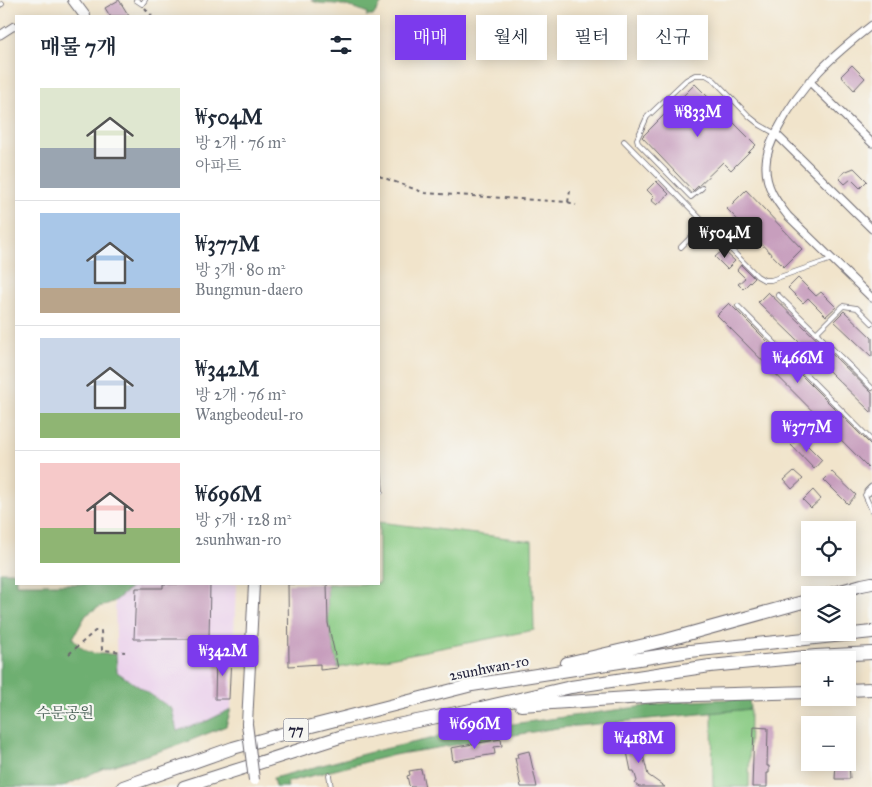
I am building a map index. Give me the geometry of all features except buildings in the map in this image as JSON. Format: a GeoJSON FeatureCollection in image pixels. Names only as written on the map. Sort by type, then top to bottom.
{"type":"FeatureCollection","features":[{"type":"Feature","properties":{"kind":"highway"},"geometry":{"type":"LineString","coordinates":[[856,587],[872,583]]}},
{"type":"Feature","properties":{"kind":"highway"},"geometry":{"type":"LineString","coordinates":[[472,685],[666,640],[801,602]]}},
{"type":"Feature","properties":{"kind":"highway","name":"2sunhwan-ro"},"geometry":{"type":"LineString","coordinates":[[124,787],[233,748],[472,685],[690,652],[872,632]]}},
{"type":"Feature","properties":{"kind":"highway"},"geometry":{"type":"LineString","coordinates":[[831,651],[872,645]]}},
{"type":"Feature","properties":{"kind":"highway"},"geometry":{"type":"LineString","coordinates":[[856,654],[872,653]]}},
{"type":"Feature","properties":{"kind":"highway"},"geometry":{"type":"LineString","coordinates":[[482,708],[571,686],[710,666],[801,657]]}},
{"type":"Feature","properties":{"kind":"highway"},"geometry":{"type":"LineString","coordinates":[[856,690],[872,689]]}},
{"type":"Feature","properties":{"kind":"highway"},"geometry":{"type":"LineString","coordinates":[[482,708],[658,696],[801,692]]}},
{"type":"Feature","properties":{"kind":"highway","name":"77"},"geometry":{"type":"LineString","coordinates":[[184,787],[343,736],[482,708]]}},
{"type":"Feature","properties":{"kind":"main road"},"geometry":{"type":"LineString","coordinates":[[73,0],[84,15]]}},
{"type":"Feature","properties":{"kind":"main road"},"geometry":{"type":"LineString","coordinates":[[254,585],[248,724],[254,784]]}},
{"type":"Feature","properties":{"kind":"street"},"geometry":{"type":"LineString","coordinates":[[0,35],[15,26]]}},
{"type":"Feature","properties":{"kind":"street"},"geometry":{"type":"LineString","coordinates":[[872,26],[829,61],[809,81],[794,101],[776,134],[768,152],[766,165],[770,191],[777,203],[872,298]]}},
{"type":"Feature","properties":{"kind":"street"},"geometry":{"type":"LineString","coordinates":[[809,81],[872,143]]}},
{"type":"Feature","properties":{"kind":"street"},"geometry":{"type":"LineString","coordinates":[[776,134],[872,229]]}},
{"type":"Feature","properties":{"kind":"lane"},"geometry":{"type":"LineString","coordinates":[[136,0],[142,4],[145,0]]}},
{"type":"Feature","properties":{"kind":"lane"},"geometry":{"type":"LineString","coordinates":[[702,188],[691,197],[638,143],[637,139],[648,118],[686,80],[695,75],[706,75],[714,80],[760,125],[776,134]]}},
{"type":"Feature","properties":{"kind":"lane"},"geometry":{"type":"LineString","coordinates":[[624,141],[757,276],[764,280],[771,280],[832,259]]}},
{"type":"Feature","properties":{"kind":"lane"},"geometry":{"type":"LineString","coordinates":[[682,247],[705,223]]}},
{"type":"Feature","properties":{"kind":"lane"},"geometry":{"type":"LineString","coordinates":[[778,295],[872,388]]}},
{"type":"Feature","properties":{"kind":"lane"},"geometry":{"type":"LineString","coordinates":[[738,306],[872,441]]}},
{"type":"Feature","properties":{"kind":"lane"},"geometry":{"type":"LineString","coordinates":[[816,333],[843,306],[857,308],[872,323]]}},
{"type":"Feature","properties":{"kind":"lane"},"geometry":{"type":"LineString","coordinates":[[380,480],[381,492]]}},
{"type":"Feature","properties":{"kind":"lane"},"geometry":{"type":"LineString","coordinates":[[870,490],[865,495],[872,511]]}},
{"type":"Feature","properties":{"kind":"lane"},"geometry":{"type":"LineString","coordinates":[[329,776],[331,787]]}},
{"type":"Feature","properties":{"kind":"path"},"geometry":{"type":"LineString","coordinates":[[142,4],[151,15]]}},
{"type":"Feature","properties":{"kind":"path"},"geometry":{"type":"LineString","coordinates":[[380,176],[425,193],[568,202],[576,205]]}},
{"type":"Feature","properties":{"kind":"path"},"geometry":{"type":"LineString","coordinates":[[568,202],[570,191]]}},
{"type":"Feature","properties":{"kind":"path"},"geometry":{"type":"LineString","coordinates":[[69,654],[95,631],[101,631],[102,650],[125,652]]}},
{"type":"Feature","properties":{"kind":"shaded area"},"geometry":{"type":"Polygon","coordinates":[[[134,585],[236,585],[231,709],[207,721],[177,731],[172,709],[117,672],[115,601],[134,585]]]}},
{"type":"Feature","properties":{"kind":"green space"},"geometry":{"type":"Polygon","coordinates":[[[311,0],[384,0],[374,15],[367,15],[368,13],[352,7],[311,0]]]}},
{"type":"Feature","properties":{"kind":"green space"},"geometry":{"type":"Polygon","coordinates":[[[380,522],[532,541],[534,630],[338,668],[328,623],[327,585],[380,585],[380,522]]]}},
{"type":"Feature","properties":{"kind":"green space","name":"수문공원"},"geometry":{"type":"Polygon","coordinates":[[[0,572],[15,572],[15,585],[134,585],[115,601],[97,608],[86,615],[73,638],[82,648],[91,653],[116,654],[117,672],[172,709],[177,731],[207,721],[231,709],[226,726],[179,745],[102,769],[62,787],[0,787],[0,572]]]}},
{"type":"Feature","properties":{"kind":"green space"},"geometry":{"type":"Polygon","coordinates":[[[749,698],[750,709],[557,728],[394,755],[287,782],[288,787],[275,787],[273,778],[375,751],[475,729],[675,702],[749,698]]]}},
{"type":"Feature","properties":{"kind":"green space"},"geometry":{"type":"Polygon","coordinates":[[[750,709],[749,787],[713,787],[712,712],[750,709]]]}}]}
